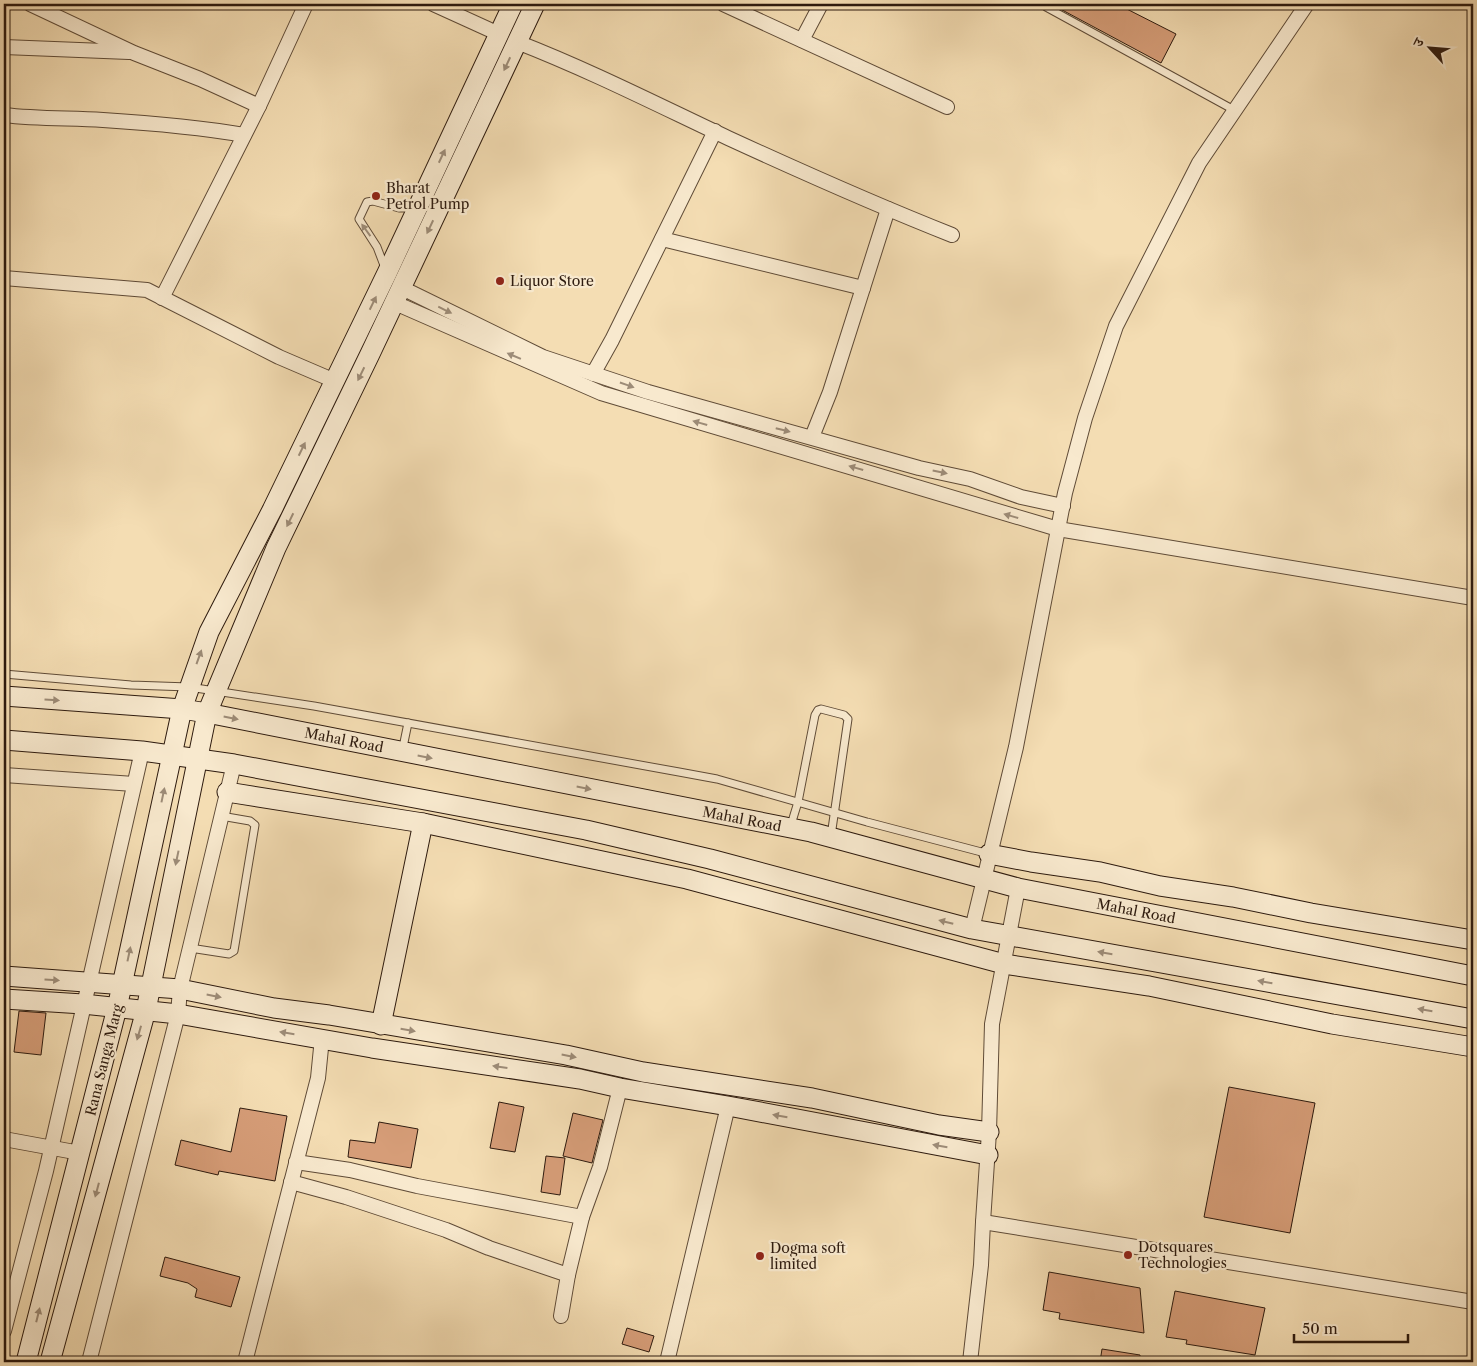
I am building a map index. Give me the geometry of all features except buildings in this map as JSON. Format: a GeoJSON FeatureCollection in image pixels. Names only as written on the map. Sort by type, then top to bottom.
{"type":"FeatureCollection","features":[{"type":"Feature","properties":{"kind":"main road","name":"Rana Sanga Marg"},"geometry":{"type":"LineString","coordinates":[[26,1362],[117,1008],[182,709],[189,687],[209,632],[272,510],[335,381],[513,4]]}},
{"type":"Feature","properties":{"kind":"main road","name":"Rana Sanga Marg"},"geometry":{"type":"LineString","coordinates":[[50,1362],[146,1010],[206,713],[276,548],[535,4]]}},
{"type":"Feature","properties":{"kind":"main road","name":"Mahal Road"},"geometry":{"type":"LineString","coordinates":[[4,696],[182,709],[206,713],[790,828],[1018,888],[1473,976]]}},
{"type":"Feature","properties":{"kind":"main road"},"geometry":{"type":"LineString","coordinates":[[4,740],[172,754],[552,824],[710,859],[972,929],[1473,1019]]}},
{"type":"Feature","properties":{"kind":"main road"},"geometry":{"type":"LineString","coordinates":[[227,792],[422,823],[687,879],[1004,964],[1149,986],[1332,1024],[1473,1047]]}},
{"type":"Feature","properties":{"kind":"main road"},"geometry":{"type":"LineString","coordinates":[[381,1025],[422,823]]}},
{"type":"Feature","properties":{"kind":"main road"},"geometry":{"type":"LineString","coordinates":[[547,849],[552,824]]}},
{"type":"Feature","properties":{"kind":"main road"},"geometry":{"type":"LineString","coordinates":[[989,854],[1100,872],[1160,886],[1233,897],[1311,913],[1473,940]]}},
{"type":"Feature","properties":{"kind":"main road"},"geometry":{"type":"LineString","coordinates":[[4,976],[180,989],[274,1008],[329,1015],[566,1055],[643,1072],[812,1098],[939,1125],[989,1132]]}},
{"type":"Feature","properties":{"kind":"main road"},"geometry":{"type":"LineString","coordinates":[[4,999],[83,1004],[178,1014],[434,1058],[580,1080],[988,1155]]}},
{"type":"Feature","properties":{"kind":"street"},"geometry":{"type":"LineString","coordinates":[[30,4],[134,53],[200,79],[259,106]]}},
{"type":"Feature","properties":{"kind":"street"},"geometry":{"type":"LineString","coordinates":[[162,298],[259,106],[306,4]]}},
{"type":"Feature","properties":{"kind":"street"},"geometry":{"type":"LineString","coordinates":[[433,4],[499,34]]}},
{"type":"Feature","properties":{"kind":"street"},"geometry":{"type":"LineString","coordinates":[[723,4],[947,107]]}},
{"type":"Feature","properties":{"kind":"street"},"geometry":{"type":"LineString","coordinates":[[802,40],[821,4]]}},
{"type":"Feature","properties":{"kind":"street"},"geometry":{"type":"LineString","coordinates":[[972,929],[982,879],[1016,747],[1063,506],[1085,418],[1116,326],[1199,164],[1307,4]]}},
{"type":"Feature","properties":{"kind":"street"},"geometry":{"type":"LineString","coordinates":[[517,42],[570,62],[715,131],[888,209],[952,235]]}},
{"type":"Feature","properties":{"kind":"street"},"geometry":{"type":"LineString","coordinates":[[4,47],[134,53]]}},
{"type":"Feature","properties":{"kind":"street"},"geometry":{"type":"LineString","coordinates":[[4,115],[27,118],[120,121],[204,128],[244,135]]}},
{"type":"Feature","properties":{"kind":"street"},"geometry":{"type":"LineString","coordinates":[[593,374],[715,131]]}},
{"type":"Feature","properties":{"kind":"street"},"geometry":{"type":"LineString","coordinates":[[812,437],[830,392],[888,209]]}},
{"type":"Feature","properties":{"kind":"street"},"geometry":{"type":"LineString","coordinates":[[662,239],[862,288]]}},
{"type":"Feature","properties":{"kind":"street"},"geometry":{"type":"LineString","coordinates":[[4,278],[147,290],[279,357],[335,381]]}},
{"type":"Feature","properties":{"kind":"street"},"geometry":{"type":"LineString","coordinates":[[398,295],[543,358],[648,392],[919,468],[970,479],[1021,497],[1063,506]]}},
{"type":"Feature","properties":{"kind":"street"},"geometry":{"type":"LineString","coordinates":[[398,295],[602,393],[1058,529],[1473,598]]}},
{"type":"Feature","properties":{"kind":"street"},"geometry":{"type":"LineString","coordinates":[[4,1331],[51,1148],[142,751]]}},
{"type":"Feature","properties":{"kind":"street"},"geometry":{"type":"LineString","coordinates":[[89,1362],[178,1014],[180,989],[234,764]]}},
{"type":"Feature","properties":{"kind":"street"},"geometry":{"type":"LineString","coordinates":[[4,775],[134,784]]}},
{"type":"Feature","properties":{"kind":"street"},"geometry":{"type":"LineString","coordinates":[[970,1362],[984,1222],[992,1024],[1018,888]]}},
{"type":"Feature","properties":{"kind":"street"},"geometry":{"type":"LineString","coordinates":[[245,1362],[318,1078],[322,1038]]}},
{"type":"Feature","properties":{"kind":"street"},"geometry":{"type":"LineString","coordinates":[[561,1316],[568,1275],[582,1217],[600,1166],[620,1088]]}},
{"type":"Feature","properties":{"kind":"street"},"geometry":{"type":"LineString","coordinates":[[667,1362],[728,1106]]}},
{"type":"Feature","properties":{"kind":"street"},"geometry":{"type":"LineString","coordinates":[[4,1139],[80,1153]]}},
{"type":"Feature","properties":{"kind":"street"},"geometry":{"type":"LineString","coordinates":[[296,1162],[350,1170],[426,1188],[582,1217]]}},
{"type":"Feature","properties":{"kind":"street"},"geometry":{"type":"LineString","coordinates":[[291,1182],[346,1197],[446,1230],[489,1248],[568,1275]]}},
{"type":"Feature","properties":{"kind":"street"},"geometry":{"type":"LineString","coordinates":[[984,1222],[1473,1302]]}},
{"type":"Feature","properties":{"kind":"lane"},"geometry":{"type":"LineString","coordinates":[[1046,7],[1234,110]]}},
{"type":"Feature","properties":{"kind":"lane"},"geometry":{"type":"LineString","coordinates":[[387,273],[377,247],[359,219],[363,207],[367,202],[373,201],[399,208],[418,208]]}},
{"type":"Feature","properties":{"kind":"lane"},"geometry":{"type":"LineString","coordinates":[[4,674],[189,687],[314,706],[717,779],[989,854]]}},
{"type":"Feature","properties":{"kind":"lane"},"geometry":{"type":"LineString","coordinates":[[790,828],[798,802],[815,715],[821,709],[844,715],[848,719],[831,838]]}},
{"type":"Feature","properties":{"kind":"lane"},"geometry":{"type":"LineString","coordinates":[[402,752],[408,723]]}},
{"type":"Feature","properties":{"kind":"lane"},"geometry":{"type":"LineString","coordinates":[[190,948],[229,954],[234,951],[255,825],[250,821],[221,816]]}},
{"type":"Feature","properties":{"kind":"place","name":"Bharat Petrol Pump"},"geometry":{"type":"Point","coordinates":[376,196]}},
{"type":"Feature","properties":{"kind":"place","name":"Liquor Store"},"geometry":{"type":"Point","coordinates":[500,281]}},
{"type":"Feature","properties":{"kind":"place","name":"Dotsquares Technologies"},"geometry":{"type":"Point","coordinates":[1128,1255]}},
{"type":"Feature","properties":{"kind":"place","name":"Dogma soft limited"},"geometry":{"type":"Point","coordinates":[760,1256]}}]}
